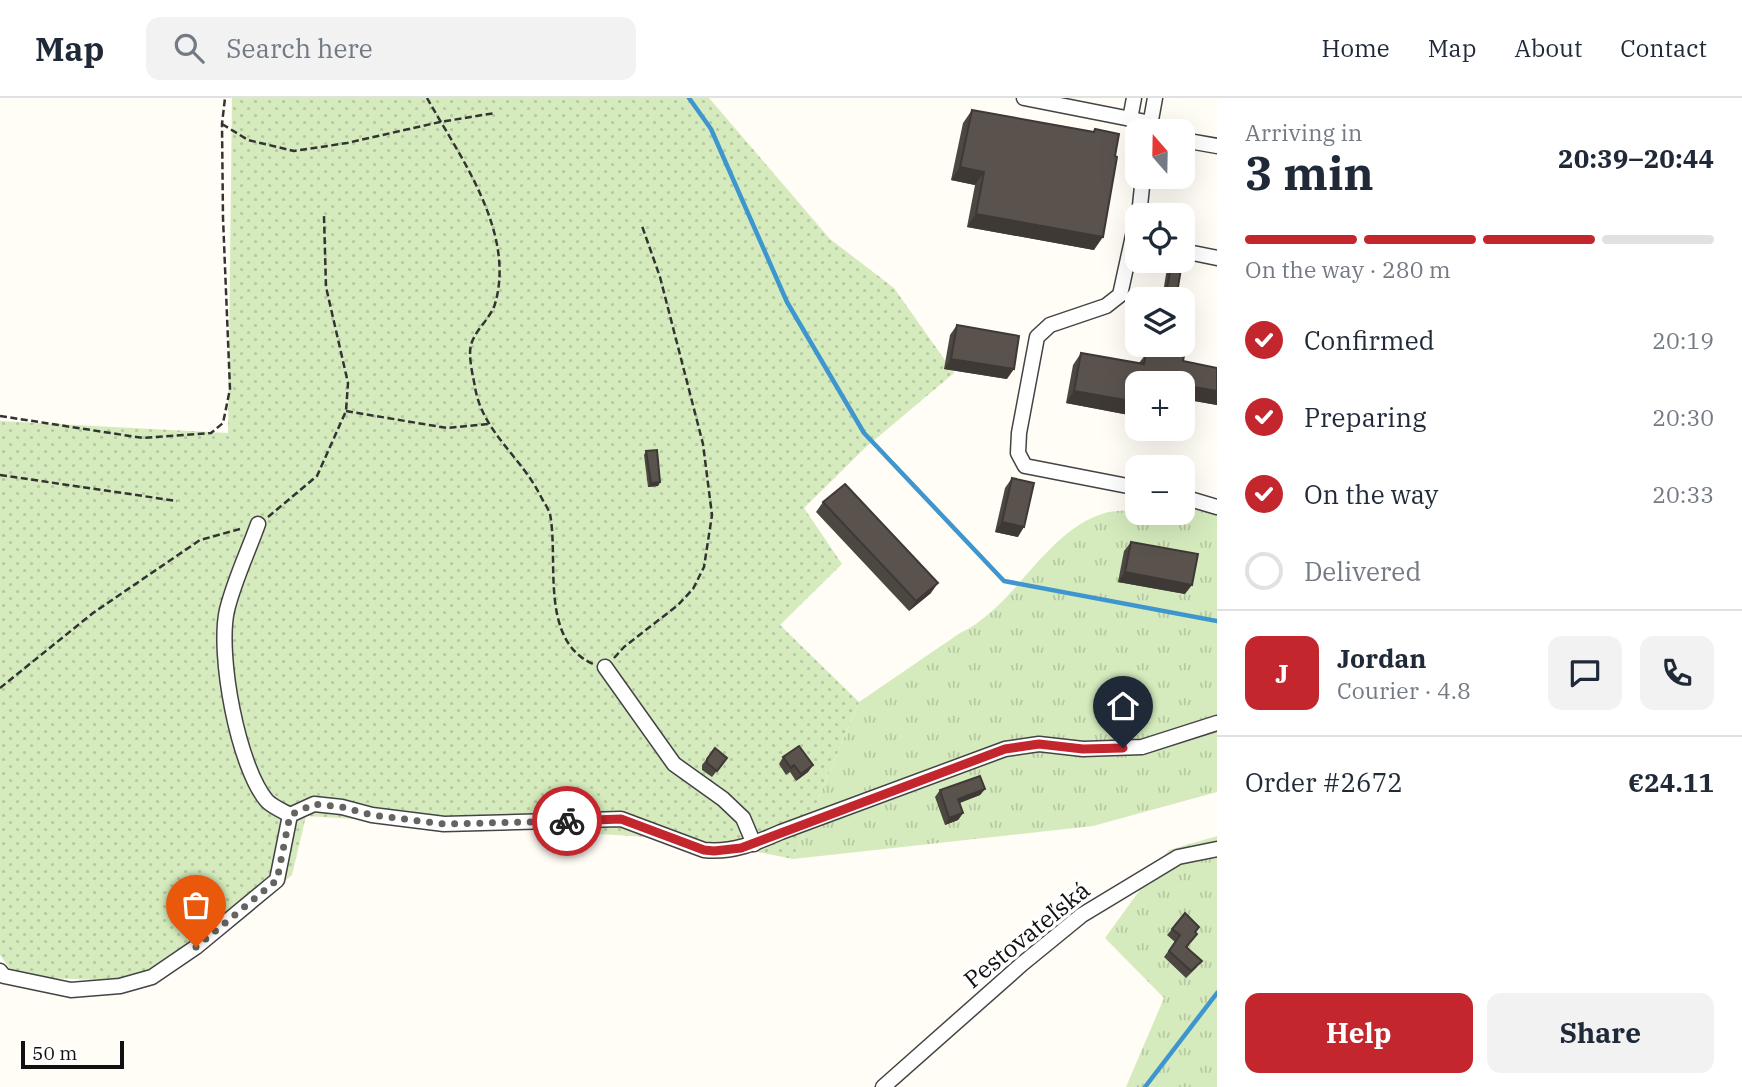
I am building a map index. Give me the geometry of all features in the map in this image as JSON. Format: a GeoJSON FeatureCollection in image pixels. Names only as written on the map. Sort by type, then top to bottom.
{"type":"FeatureCollection","features":[{"type":"Feature","properties":{"kind":"street"},"geometry":{"type":"LineString","coordinates":[[1024,98],[1130,118],[1134,98]]}},
{"type":"Feature","properties":{"kind":"street"},"geometry":{"type":"LineString","coordinates":[[1151,119],[1155,98]]}},
{"type":"Feature","properties":{"kind":"street"},"geometry":{"type":"LineString","coordinates":[[1195,142],[1217,146]]}},
{"type":"Feature","properties":{"kind":"street"},"geometry":{"type":"LineString","coordinates":[[1195,253],[1217,258]]}},
{"type":"Feature","properties":{"kind":"street"},"geometry":{"type":"LineString","coordinates":[[1125,273],[1120,295],[1106,306],[1050,325],[1037,337],[1019,432],[1018,453],[1025,466],[1125,485]]}},
{"type":"Feature","properties":{"kind":"street"},"geometry":{"type":"LineString","coordinates":[[1195,500],[1217,507]]}},
{"type":"Feature","properties":{"kind":"street"},"geometry":{"type":"LineString","coordinates":[[258,524],[227,611],[225,662],[233,714],[253,775],[268,802],[290,815]]}},
{"type":"Feature","properties":{"kind":"street"},"geometry":{"type":"LineString","coordinates":[[606,667],[674,764],[723,799],[743,818],[754,844]]}},
{"type":"Feature","properties":{"kind":"street"},"geometry":{"type":"LineString","coordinates":[[290,815],[314,804],[444,824],[621,819],[704,850],[727,850],[754,844],[1005,749],[1039,744],[1083,749],[1142,747],[1217,723]]}},
{"type":"Feature","properties":{"kind":"street"},"geometry":{"type":"LineString","coordinates":[[0,971],[4,976],[71,990],[120,986],[152,977],[196,947],[277,880],[290,815]]}},
{"type":"Feature","properties":{"kind":"street","name":"Pestovateľská"},"geometry":{"type":"LineString","coordinates":[[883,1087],[1022,964],[1082,915],[1178,857],[1217,849]]}},
{"type":"Feature","properties":{"kind":"path"},"geometry":{"type":"LineString","coordinates":[[0,415],[143,438],[211,433],[223,423],[230,389],[223,218],[222,124],[225,98]]}},
{"type":"Feature","properties":{"kind":"path"},"geometry":{"type":"LineString","coordinates":[[427,98],[489,211],[500,267],[495,305],[471,346],[475,391],[488,424],[536,487],[550,513],[558,616],[564,634],[571,647],[583,659],[606,667],[624,647],[678,605],[693,589],[704,567],[712,515],[703,444],[660,277],[642,226]]}},
{"type":"Feature","properties":{"kind":"path"},"geometry":{"type":"LineString","coordinates":[[222,124],[248,140],[294,152],[495,113]]}},
{"type":"Feature","properties":{"kind":"path"},"geometry":{"type":"LineString","coordinates":[[0,688],[93,613],[200,540],[258,524],[317,476],[346,411],[348,383],[326,288],[324,216]]}},
{"type":"Feature","properties":{"kind":"path"},"geometry":{"type":"LineString","coordinates":[[346,411],[447,428],[488,424]]}},
{"type":"Feature","properties":{"kind":"path"},"geometry":{"type":"LineString","coordinates":[[0,475],[177,501]]}},
{"type":"Feature","properties":{"kind":"green space"},"geometry":{"type":"Polygon","coordinates":[[[232,98],[709,98],[830,239],[894,288],[954,373],[865,448],[804,508],[842,564],[780,625],[859,702],[793,859],[697,840],[306,816],[292,875],[181,967],[130,981],[16,977],[0,955],[0,421],[228,433],[232,98]]]}},
{"type":"Feature","properties":{"kind":"green space"},"geometry":{"type":"Polygon","coordinates":[[[1217,505],[1217,792],[1093,826],[793,859],[859,702],[980,621],[1047,552],[1084,522],[1105,513],[1125,510],[1125,525],[1195,525],[1195,506],[1217,505]]]}},
{"type":"Feature","properties":{"kind":"green space"},"geometry":{"type":"Polygon","coordinates":[[[1217,836],[1217,1087],[1126,1087],[1164,998],[1105,938],[1169,850],[1217,836]]]}},
{"type":"Feature","properties":{"kind":"building"},"geometry":{"type":"Polygon","coordinates":[[[972,110],[1119,134],[1103,237],[976,214],[984,172],[960,167],[972,110]]]}},
{"type":"Feature","properties":{"kind":"building"},"geometry":{"type":"Polygon","coordinates":[[[1170,273],[1180,273],[1178,287],[1167,287],[1170,273]]]}},
{"type":"Feature","properties":{"kind":"building"},"geometry":{"type":"Polygon","coordinates":[[[957,325],[1019,336],[1014,369],[951,359],[957,325]]]}},
{"type":"Feature","properties":{"kind":"building"},"geometry":{"type":"Polygon","coordinates":[[[1081,353],[1144,364],[1145,357],[1184,357],[1183,361],[1217,368],[1217,391],[1195,387],[1195,371],[1125,371],[1125,400],[1074,391],[1081,353]]]}},
{"type":"Feature","properties":{"kind":"building"},"geometry":{"type":"Polygon","coordinates":[[[657,450],[660,482],[651,483],[646,451],[657,450]]]}},
{"type":"Feature","properties":{"kind":"building"},"geometry":{"type":"Polygon","coordinates":[[[1012,478],[1034,483],[1024,527],[1002,522],[1012,478]]]}},
{"type":"Feature","properties":{"kind":"building"},"geometry":{"type":"Polygon","coordinates":[[[845,484],[938,583],[916,601],[823,502],[845,484]]]}},
{"type":"Feature","properties":{"kind":"building"},"geometry":{"type":"Polygon","coordinates":[[[1131,542],[1198,554],[1192,585],[1125,572],[1131,542]]]}},
{"type":"Feature","properties":{"kind":"building"},"geometry":{"type":"Polygon","coordinates":[[[799,746],[813,765],[801,774],[794,765],[791,768],[783,757],[799,746]]]}},
{"type":"Feature","properties":{"kind":"building"},"geometry":{"type":"Polygon","coordinates":[[[715,748],[727,758],[717,771],[707,763],[715,748]]]}},
{"type":"Feature","properties":{"kind":"building"},"geometry":{"type":"Polygon","coordinates":[[[980,776],[985,789],[958,799],[963,813],[949,818],[940,790],[980,776]]]}},
{"type":"Feature","properties":{"kind":"building"},"geometry":{"type":"Polygon","coordinates":[[[1185,913],[1199,927],[1195,932],[1197,934],[1186,947],[1202,961],[1191,971],[1169,951],[1180,935],[1172,929],[1185,913]]]}},
{"type":"Feature","properties":{"kind":"waterway"},"geometry":{"type":"LineString","coordinates":[[689,98],[711,129],[787,302],[864,433],[1004,581],[1217,621]]}},
{"type":"Feature","properties":{"kind":"waterway"},"geometry":{"type":"LineString","coordinates":[[1145,1087],[1217,993]]}},
{"type":"Feature","properties":{"kind":"way so far"},"geometry":{"type":"LineString","coordinates":[[196,947],[277,880],[290,815],[314,804],[444,824],[567,821]]}},
{"type":"Feature","properties":{"kind":"route"},"geometry":{"type":"LineString","coordinates":[[567,821],[621,819],[704,850],[741,848],[1005,749],[1039,744],[1083,749],[1123,748]]}}]}
